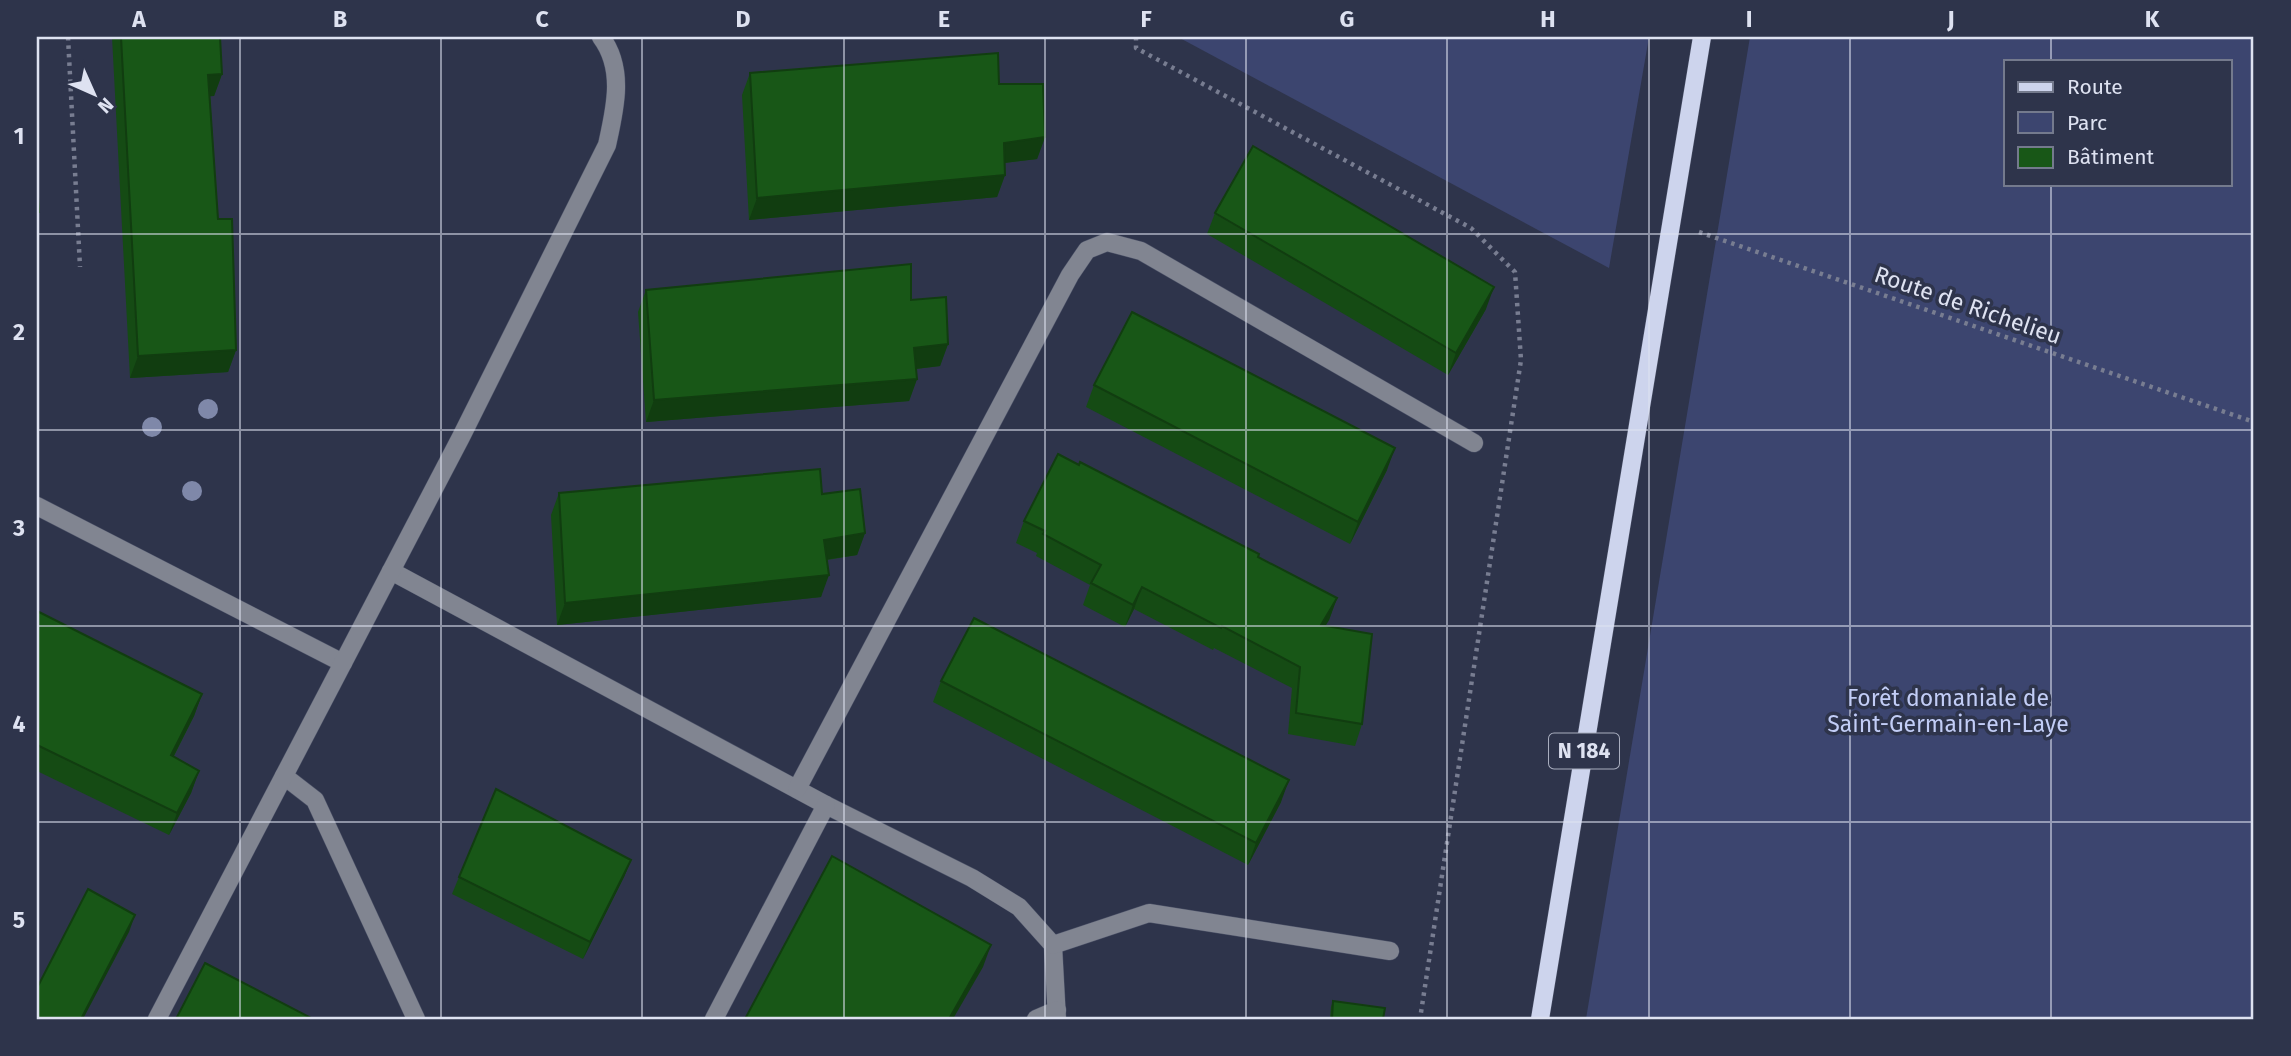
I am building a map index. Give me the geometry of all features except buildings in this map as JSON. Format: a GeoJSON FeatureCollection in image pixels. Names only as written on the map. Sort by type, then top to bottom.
{"type":"FeatureCollection","features":[{"type":"Feature","properties":{"kind":"main road","name":"N 184"},"geometry":{"type":"LineString","coordinates":[[1540,1019],[1702,37]]}},
{"type":"Feature","properties":{"kind":"lane"},"geometry":{"type":"LineString","coordinates":[[157,1019],[527,308],[607,145],[618,93],[609,48],[601,37]]}},
{"type":"Feature","properties":{"kind":"lane"},"geometry":{"type":"LineString","coordinates":[[797,789],[1063,288],[1087,250],[1107,242],[1141,251],[1474,443]]}},
{"type":"Feature","properties":{"kind":"lane"},"geometry":{"type":"LineString","coordinates":[[37,506],[343,663]]}},
{"type":"Feature","properties":{"kind":"lane"},"geometry":{"type":"LineString","coordinates":[[391,571],[826,806],[972,878],[1019,907],[1053,945],[1057,1015],[1036,1019]]}},
{"type":"Feature","properties":{"kind":"lane"},"geometry":{"type":"LineString","coordinates":[[284,776],[315,800],[416,1019]]}},
{"type":"Feature","properties":{"kind":"lane"},"geometry":{"type":"LineString","coordinates":[[714,1019],[826,806]]}},
{"type":"Feature","properties":{"kind":"lane"},"geometry":{"type":"LineString","coordinates":[[1053,945],[1149,913],[1390,951]]}},
{"type":"Feature","properties":{"kind":"path"},"geometry":{"type":"LineString","coordinates":[[68,37],[80,267]]}},
{"type":"Feature","properties":{"kind":"path"},"geometry":{"type":"LineString","coordinates":[[1136,37],[1136,48],[1471,228],[1515,272],[1521,360],[1420,1019]]}},
{"type":"Feature","properties":{"kind":"path","name":"Route de Richelieu"},"geometry":{"type":"LineString","coordinates":[[1671,223],[2254,422]]}},
{"type":"Feature","properties":{"kind":"green space"},"geometry":{"type":"Polygon","coordinates":[[[1178,37],[1649,37],[1609,268],[1178,37]]]}},
{"type":"Feature","properties":{"kind":"green space","name":"Forêt domaniale de Saint-Germain-en-Laye"},"geometry":{"type":"Polygon","coordinates":[[[1750,37],[2254,37],[2254,1019],[1586,1019],[1750,37]]]}}]}
